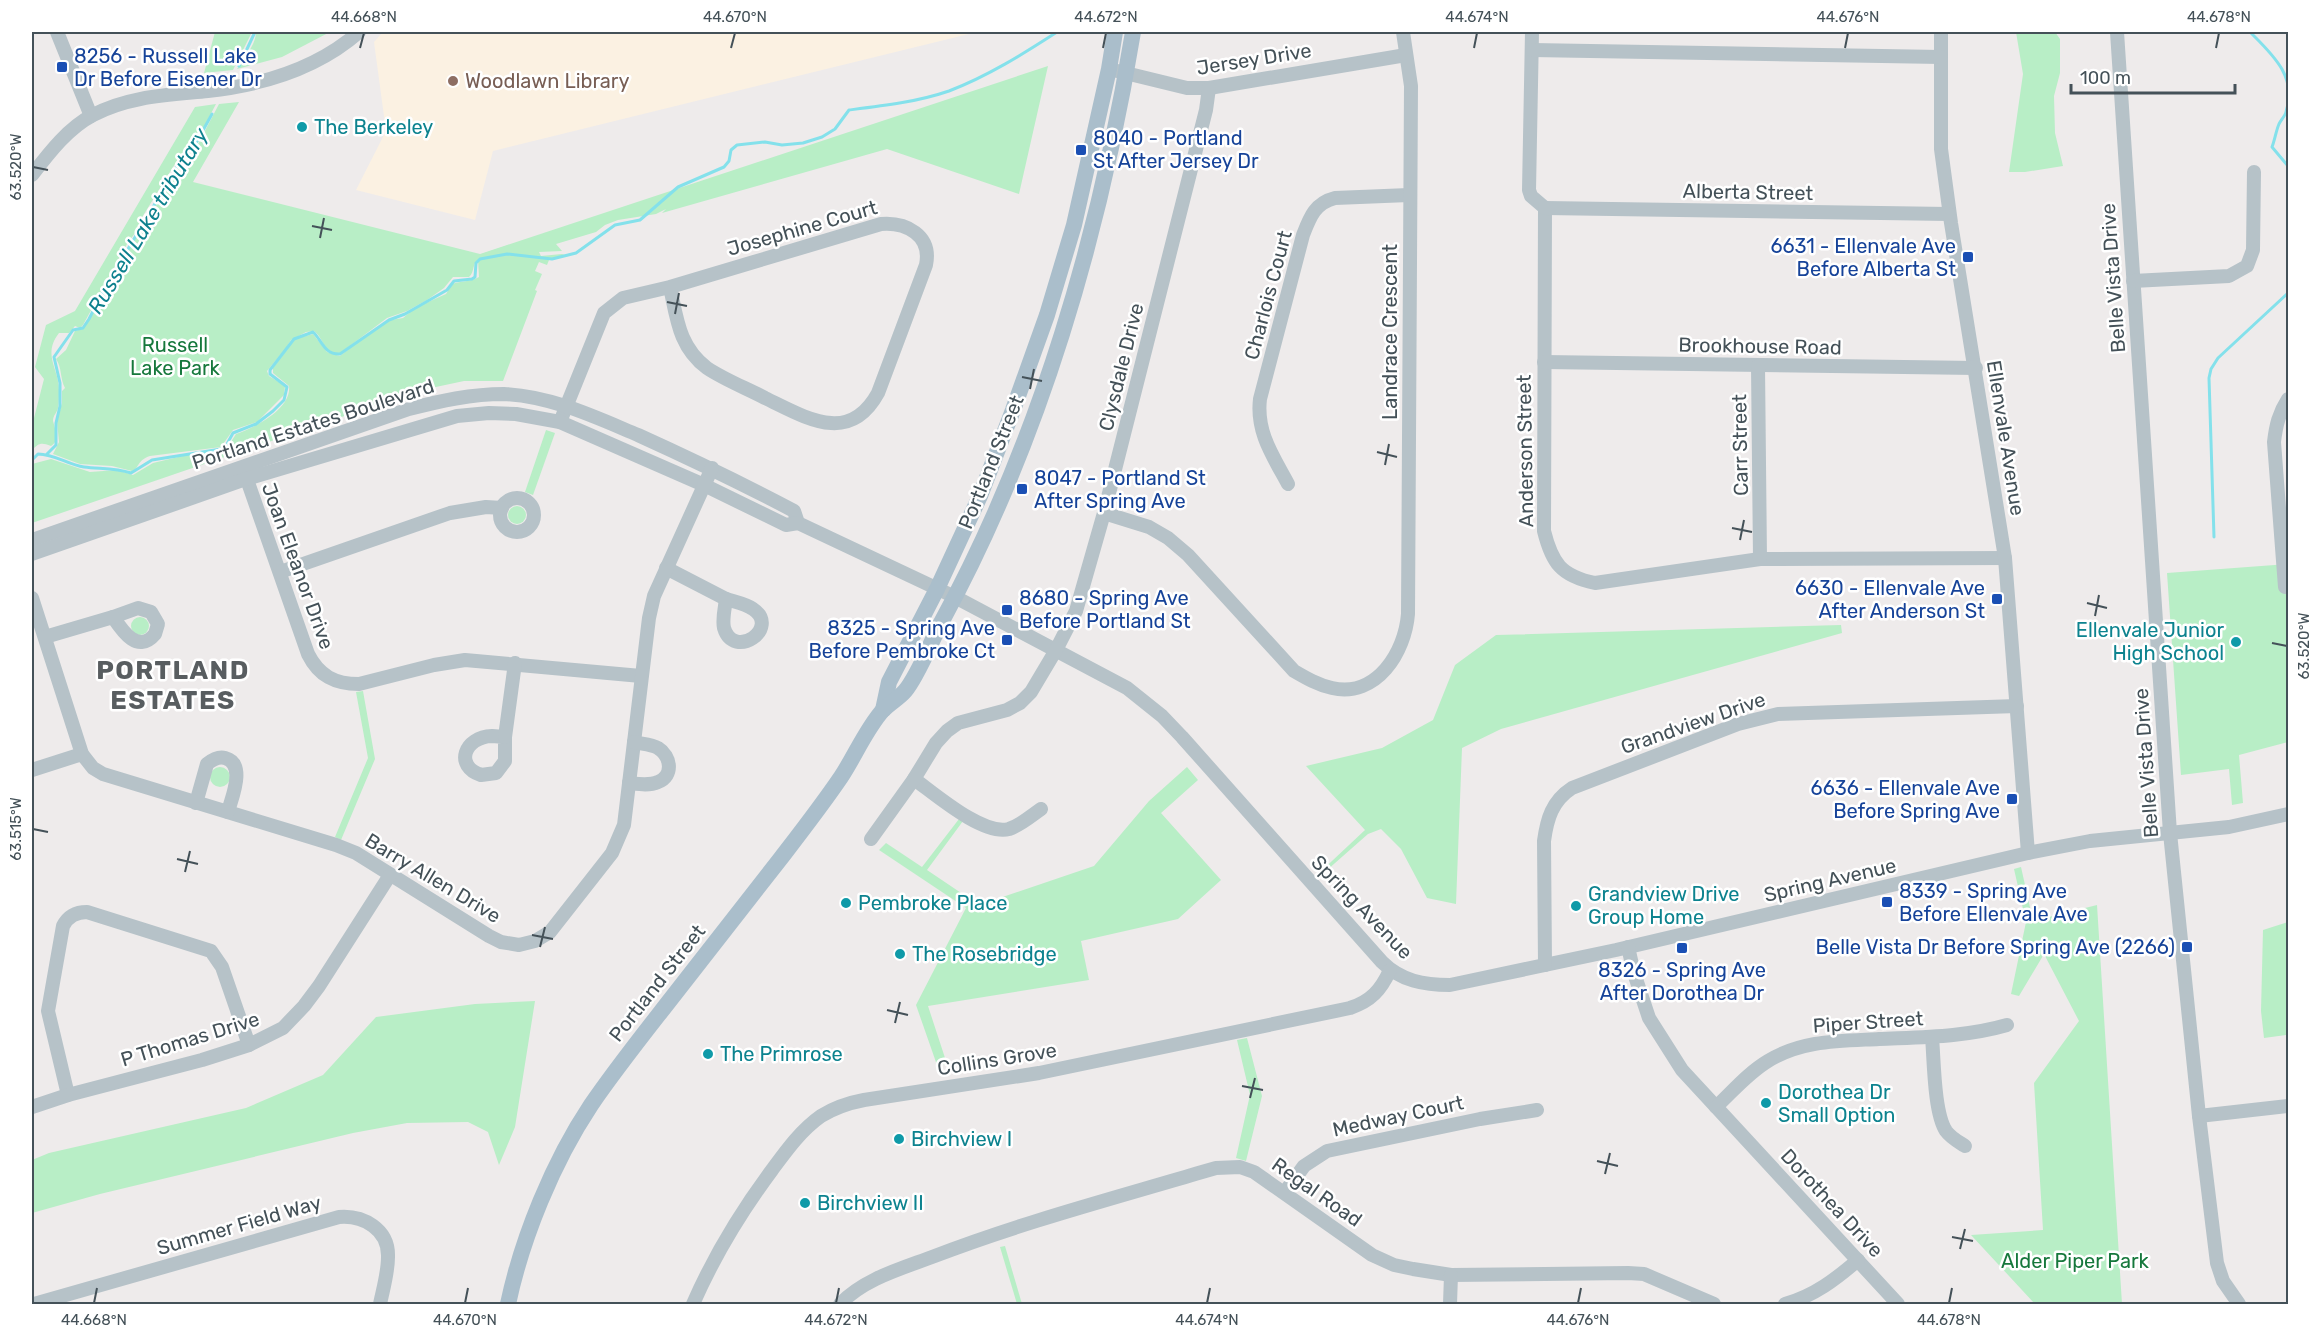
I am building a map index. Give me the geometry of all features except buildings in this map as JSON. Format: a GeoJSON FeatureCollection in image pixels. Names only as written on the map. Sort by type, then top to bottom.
{"type":"FeatureCollection","features":[{"type":"Feature","properties":{"kind":"main road","name":"Portland Street"},"geometry":{"type":"LineString","coordinates":[[883,710],[889,682],[938,589],[988,475],[1047,315],[1074,225],[1109,69],[1115,32]]}},
{"type":"Feature","properties":{"kind":"main road","name":"Portland Street"},"geometry":{"type":"LineString","coordinates":[[508,1305],[527,1237],[541,1201],[567,1146],[590,1107],[631,1050],[791,846],[839,780],[883,710],[907,690],[955,597],[1013,472],[1065,321],[1096,213],[1126,74],[1132,32]]}},
{"type":"Feature","properties":{"kind":"street"},"geometry":{"type":"LineString","coordinates":[[57,32],[91,116]]}},
{"type":"Feature","properties":{"kind":"street"},"geometry":{"type":"LineString","coordinates":[[32,175],[63,138],[91,116],[133,99],[238,87],[278,76],[333,51],[359,32]]}},
{"type":"Feature","properties":{"kind":"street","name":"Landrace Crescent"},"geometry":{"type":"LineString","coordinates":[[1104,513],[1149,527],[1168,538],[1188,555],[1294,671],[1315,682],[1333,689],[1366,685],[1379,676],[1392,662],[1407,631],[1408,614],[1411,86],[1403,32]]}},
{"type":"Feature","properties":{"kind":"street"},"geometry":{"type":"LineString","coordinates":[[1532,32],[1530,190],[1531,196],[1545,208]]}},
{"type":"Feature","properties":{"kind":"street","name":"Ellenvale Avenue"},"geometry":{"type":"LineString","coordinates":[[1941,32],[1941,149],[1949,214],[1976,368],[2005,558],[2028,853]]}},
{"type":"Feature","properties":{"kind":"street","name":"Belle Vista Drive"},"geometry":{"type":"LineString","coordinates":[[2117,32],[2170,833],[2199,1116],[2217,1263],[2223,1281],[2239,1305]]}},
{"type":"Feature","properties":{"kind":"street"},"geometry":{"type":"LineString","coordinates":[[1532,50],[1941,57]]}},
{"type":"Feature","properties":{"kind":"street","name":"Jersey Drive"},"geometry":{"type":"LineString","coordinates":[[1109,69],[1187,88],[1209,88],[1406,55]]}},
{"type":"Feature","properties":{"kind":"street","name":"Clysdale Drive"},"geometry":{"type":"LineString","coordinates":[[871,839],[914,779],[936,743],[958,723],[1007,710],[1020,703],[1031,692],[1076,611],[1104,513],[1203,122],[1209,88]]}},
{"type":"Feature","properties":{"kind":"street"},"geometry":{"type":"LineString","coordinates":[[2133,281],[2229,276],[2247,266],[2253,250],[2254,172]]}},
{"type":"Feature","properties":{"kind":"street","name":"Charlois Court"},"geometry":{"type":"LineString","coordinates":[[1288,484],[1266,442],[1258,415],[1260,399],[1303,235],[1311,214],[1318,205],[1335,198],[1409,195]]}},
{"type":"Feature","properties":{"kind":"street","name":"Alberta Street"},"geometry":{"type":"LineString","coordinates":[[1545,208],[1949,214]]}},
{"type":"Feature","properties":{"kind":"street","name":"Anderson Street"},"geometry":{"type":"LineString","coordinates":[[1545,208],[1544,531],[1554,561],[1562,570],[1581,580],[1610,582],[1760,559],[2005,558]]}},
{"type":"Feature","properties":{"kind":"street","name":"Josephine Court"},"geometry":{"type":"LineString","coordinates":[[560,422],[604,313],[623,298],[670,287],[881,224],[894,223],[908,227],[920,237],[926,252],[926,265],[878,393],[864,412],[846,422],[836,424],[815,421],[713,372],[700,363],[687,349],[681,336],[670,287]]}},
{"type":"Feature","properties":{"kind":"street","name":"Brookhouse Road"},"geometry":{"type":"LineString","coordinates":[[1544,362],[1976,368]]}},
{"type":"Feature","properties":{"kind":"street","name":"Carr Street"},"geometry":{"type":"LineString","coordinates":[[1758,366],[1760,559]]}},
{"type":"Feature","properties":{"kind":"street","name":"Portland Estates Boulevard"},"geometry":{"type":"LineString","coordinates":[[32,554],[409,409],[475,395],[506,394],[566,405],[712,468],[794,510],[798,523]]}},
{"type":"Feature","properties":{"kind":"street"},"geometry":{"type":"LineString","coordinates":[[2285,587],[2274,442],[2276,423],[2289,399]]}},
{"type":"Feature","properties":{"kind":"street","name":"Portland Estates Boulevard"},"geometry":{"type":"LineString","coordinates":[[32,540],[244,473],[457,416],[516,414],[560,422],[704,485],[786,525],[798,523],[955,597]]}},
{"type":"Feature","properties":{"kind":"street","name":"Barry Allen Drive"},"geometry":{"type":"LineString","coordinates":[[32,598],[82,754],[93,768],[103,774],[336,844],[356,853],[489,936],[510,944],[526,944],[550,932],[612,853],[624,825],[649,618],[654,596],[712,468]]}},
{"type":"Feature","properties":{"kind":"street","name":"Joan Eleanor Drive"},"geometry":{"type":"LineString","coordinates":[[244,473],[308,654],[318,670],[332,680],[359,684],[435,664],[465,660],[642,676]]}},
{"type":"Feature","properties":{"kind":"street"},"geometry":{"type":"LineString","coordinates":[[280,572],[450,513],[486,507],[502,508]]}},
{"type":"Feature","properties":{"kind":"street"},"geometry":{"type":"LineString","coordinates":[[666,568],[726,600]]}},
{"type":"Feature","properties":{"kind":"street","name":"Spring Avenue"},"geometry":{"type":"LineString","coordinates":[[955,597],[1127,688],[1162,716],[1390,970],[1409,980],[1424,984],[1450,986],[1628,947],[2028,853],[2090,842],[2229,827],[2289,814]]}},
{"type":"Feature","properties":{"kind":"street"},"geometry":{"type":"LineString","coordinates":[[45,638],[113,617]]}},
{"type":"Feature","properties":{"kind":"street"},"geometry":{"type":"LineString","coordinates":[[505,737],[514,663]]}},
{"type":"Feature","properties":{"kind":"street","name":"Grandview Drive"},"geometry":{"type":"LineString","coordinates":[[1545,964],[1544,841],[1546,824],[1555,802],[1572,788],[1738,724],[1778,714],[2017,706]]}},
{"type":"Feature","properties":{"kind":"street"},"geometry":{"type":"LineString","coordinates":[[629,783],[656,783],[666,776],[669,770],[669,761],[664,753],[652,746],[634,742]]}},
{"type":"Feature","properties":{"kind":"street"},"geometry":{"type":"LineString","coordinates":[[32,770],[82,754]]}},
{"type":"Feature","properties":{"kind":"street"},"geometry":{"type":"LineString","coordinates":[[196,803],[207,764],[218,758],[225,758],[235,767],[237,774],[228,812]]}},
{"type":"Feature","properties":{"kind":"street"},"geometry":{"type":"LineString","coordinates":[[914,779],[970,818],[998,830],[1017,826],[1041,809]]}},
{"type":"Feature","properties":{"kind":"street","name":"P Thomas Drive"},"geometry":{"type":"LineString","coordinates":[[32,1107],[68,1095],[202,1060],[249,1045],[283,1028],[319,986],[390,875]]}},
{"type":"Feature","properties":{"kind":"street"},"geometry":{"type":"LineString","coordinates":[[68,1095],[48,1011],[63,926],[66,920],[75,913],[87,912],[211,951],[222,967],[249,1045]]}},
{"type":"Feature","properties":{"kind":"street","name":"Dorothea Drive"},"geometry":{"type":"LineString","coordinates":[[1628,947],[1641,997],[1660,1039],[1682,1070],[1898,1305]]}},
{"type":"Feature","properties":{"kind":"street","name":"Collins Grove"},"geometry":{"type":"LineString","coordinates":[[693,1305],[710,1265],[744,1208],[804,1131],[821,1116],[836,1108],[850,1102],[1050,1071],[1350,1008],[1369,1000],[1390,970]]}},
{"type":"Feature","properties":{"kind":"street","name":"Piper Street"},"geometry":{"type":"LineString","coordinates":[[1716,1107],[1769,1060],[1803,1046],[1822,1041],[1932,1037],[1989,1030],[2007,1025]]}},
{"type":"Feature","properties":{"kind":"street"},"geometry":{"type":"LineString","coordinates":[[1932,1037],[1939,1108],[1943,1122],[1946,1131],[1965,1146]]}},
{"type":"Feature","properties":{"kind":"street"},"geometry":{"type":"LineString","coordinates":[[2199,1116],[2289,1106]]}},
{"type":"Feature","properties":{"kind":"street","name":"Medway Court"},"geometry":{"type":"LineString","coordinates":[[1286,1192],[1304,1166],[1327,1151],[1480,1119],[1537,1110]]}},
{"type":"Feature","properties":{"kind":"street","name":"Regal Road"},"geometry":{"type":"LineString","coordinates":[[840,1305],[850,1294],[879,1277],[995,1233],[1216,1168],[1245,1169],[1266,1178],[1372,1255],[1403,1267],[1451,1275],[1644,1274],[1714,1305]]}},
{"type":"Feature","properties":{"kind":"street","name":"Summer Field Way"},"geometry":{"type":"LineString","coordinates":[[34,1305],[349,1216],[374,1226],[387,1248],[387,1266],[380,1305]]}},
{"type":"Feature","properties":{"kind":"street"},"geometry":{"type":"LineString","coordinates":[[1785,1305],[1821,1289],[1858,1260]]}},
{"type":"Feature","properties":{"kind":"street"},"geometry":{"type":"LineString","coordinates":[[1450,1305],[1451,1275]]}},
{"type":"Feature","properties":{"kind":"shaded area"},"geometry":{"type":"Polygon","coordinates":[[[383,32],[977,32],[493,151],[475,220],[356,190],[386,131],[374,42],[383,32]]]}},
{"type":"Feature","properties":{"kind":"green space"},"geometry":{"type":"Polygon","coordinates":[[[215,32],[252,32],[233,70],[204,73],[215,32]]]}},
{"type":"Feature","properties":{"kind":"green space"},"geometry":{"type":"Polygon","coordinates":[[[256,32],[330,32],[282,57],[237,69],[252,46],[256,32]]]}},
{"type":"Feature","properties":{"kind":"green space"},"geometry":{"type":"Polygon","coordinates":[[[2016,32],[2055,32],[2060,39],[2060,73],[2054,96],[2055,133],[2063,166],[2009,172],[2023,74],[2016,32]]]}},
{"type":"Feature","properties":{"kind":"green space","name":"Russell Lake Park"},"geometry":{"type":"Polygon","coordinates":[[[1048,66],[1019,194],[887,149],[662,213],[666,209],[656,214],[618,220],[605,225],[596,232],[556,244],[562,251],[539,252],[541,256],[562,254],[568,256],[549,260],[547,265],[539,262],[535,271],[542,274],[535,290],[537,291],[503,381],[464,381],[417,391],[32,523],[32,464],[51,459],[90,472],[117,470],[133,475],[153,463],[195,453],[223,451],[236,434],[261,422],[285,402],[289,386],[273,373],[273,368],[295,339],[313,334],[327,352],[340,356],[391,320],[403,318],[415,308],[446,294],[452,284],[479,277],[478,260],[469,277],[453,277],[444,288],[427,300],[407,311],[387,318],[339,354],[329,351],[314,331],[306,332],[291,340],[267,371],[269,376],[285,386],[284,395],[257,422],[233,430],[221,447],[150,456],[132,471],[112,466],[80,464],[53,454],[59,442],[57,421],[62,403],[62,391],[65,388],[56,359],[66,350],[75,331],[82,329],[90,319],[121,260],[172,176],[197,146],[219,104],[239,102],[193,182],[480,254],[1048,66]]]}},
{"type":"Feature","properties":{"kind":"green space","name":"Russell Lake Park"},"geometry":{"type":"Polygon","coordinates":[[[216,104],[197,140],[178,159],[141,219],[138,229],[127,244],[83,325],[80,328],[75,326],[69,333],[59,333],[54,341],[52,355],[59,390],[58,408],[53,421],[56,438],[51,446],[40,444],[32,450],[32,420],[44,379],[35,367],[46,325],[75,311],[195,107],[216,104]]]}},
{"type":"Feature","properties":{"kind":"green space"},"geometry":{"type":"Polygon","coordinates":[[[546,430],[555,433],[533,495],[525,492],[546,430]]]}},
{"type":"Feature","properties":{"kind":"green space"},"geometry":{"type":"Polygon","coordinates":[[[517,506],[523,509],[526,515],[523,521],[517,524],[511,521],[508,515],[511,509],[517,506]]]}},
{"type":"Feature","properties":{"kind":"green space"},"geometry":{"type":"Polygon","coordinates":[[[2288,564],[2288,742],[2239,755],[2243,803],[2232,805],[2229,769],[2181,775],[2167,573],[2288,564]]]}},
{"type":"Feature","properties":{"kind":"green space"},"geometry":{"type":"Polygon","coordinates":[[[140,617],[146,620],[149,626],[146,632],[140,635],[134,632],[131,626],[134,620],[140,617]]]}},
{"type":"Feature","properties":{"kind":"green space"},"geometry":{"type":"Polygon","coordinates":[[[1841,625],[1842,633],[1501,729],[1462,748],[1456,904],[1427,898],[1401,849],[1381,829],[1368,834],[1318,878],[1316,876],[1365,830],[1306,766],[1382,748],[1433,720],[1455,665],[1496,635],[1841,625]]]}},
{"type":"Feature","properties":{"kind":"green space"},"geometry":{"type":"Polygon","coordinates":[[[363,691],[375,759],[341,840],[335,837],[368,758],[356,692],[363,691]]]}},
{"type":"Feature","properties":{"kind":"green space"},"geometry":{"type":"Polygon","coordinates":[[[220,767],[227,770],[230,777],[227,784],[220,787],[213,784],[210,777],[213,770],[220,767]]]}},
{"type":"Feature","properties":{"kind":"green space"},"geometry":{"type":"Polygon","coordinates":[[[1187,767],[1198,780],[1161,813],[1221,880],[1178,919],[1081,941],[1089,980],[928,1006],[947,1064],[937,1065],[916,1005],[966,908],[879,850],[886,843],[922,867],[959,819],[963,821],[927,870],[979,905],[1094,866],[1149,801],[1187,767]]]}},
{"type":"Feature","properties":{"kind":"green space","name":"Alder Piper Park"},"geometry":{"type":"Polygon","coordinates":[[[2021,867],[2033,921],[2097,905],[2122,1304],[2035,1304],[1971,1235],[2043,1230],[2034,1083],[2079,1021],[2044,954],[2019,996],[2011,994],[2026,922],[2014,869],[2021,867]]]}},
{"type":"Feature","properties":{"kind":"green space"},"geometry":{"type":"Polygon","coordinates":[[[2288,922],[2288,1031],[2286,1035],[2264,1038],[2261,1011],[2263,930],[2288,922]]]}},
{"type":"Feature","properties":{"kind":"green space"},"geometry":{"type":"Polygon","coordinates":[[[535,1001],[515,1127],[499,1165],[488,1132],[468,1122],[407,1123],[353,1133],[100,1194],[32,1213],[32,1160],[49,1153],[246,1108],[323,1075],[376,1017],[475,1004],[535,1001]]]}},
{"type":"Feature","properties":{"kind":"green space"},"geometry":{"type":"Polygon","coordinates":[[[1247,1038],[1262,1096],[1246,1161],[1236,1158],[1250,1095],[1237,1040],[1247,1038]]]}},
{"type":"Feature","properties":{"kind":"green space"},"geometry":{"type":"Polygon","coordinates":[[[1005,1246],[1022,1304],[1017,1304],[1000,1247],[1005,1246]]]}},
{"type":"Feature","properties":{"kind":"waterway","name":"Russell Lake tributary"},"geometry":{"type":"LineString","coordinates":[[239,66],[255,32]]}},
{"type":"Feature","properties":{"kind":"waterway"},"geometry":{"type":"LineString","coordinates":[[32,460],[38,454],[44,454],[78,466],[131,473],[152,460],[221,449],[233,433],[256,424],[284,400],[287,387],[270,374],[270,370],[294,339],[313,332],[327,350],[340,354],[389,320],[405,314],[447,290],[454,281],[475,277],[476,263],[480,259],[507,254],[552,259],[576,253],[615,225],[640,220],[678,187],[724,167],[729,161],[731,150],[737,145],[765,142],[782,145],[803,143],[822,137],[835,129],[849,110],[912,101],[949,91],[991,72],[1057,32]]}},
{"type":"Feature","properties":{"kind":"waterway"},"geometry":{"type":"LineString","coordinates":[[2250,32],[2267,49],[2286,77],[2289,99],[2272,147],[2288,166]]}},
{"type":"Feature","properties":{"kind":"waterway","name":"Russell Lake tributary"},"geometry":{"type":"LineString","coordinates":[[47,454],[56,445],[56,423],[60,406],[60,383],[54,357],[73,330],[83,328],[89,319],[178,165],[196,143],[212,114]]}},
{"type":"Feature","properties":{"kind":"waterway"},"geometry":{"type":"LineString","coordinates":[[2214,537],[2209,378],[2211,369],[2218,358],[2288,293]]}},
{"type":"Feature","properties":{"kind":"place","name":"8256 - Russell Lake Dr Before Eisener Dr"},"geometry":{"type":"Point","coordinates":[62,67]}},
{"type":"Feature","properties":{"kind":"place","name":"Woodlawn Library"},"geometry":{"type":"Point","coordinates":[453,81]}},
{"type":"Feature","properties":{"kind":"place","name":"The Berkeley"},"geometry":{"type":"Point","coordinates":[302,127]}},
{"type":"Feature","properties":{"kind":"place","name":"8040 - Portland St After Jersey Dr"},"geometry":{"type":"Point","coordinates":[1081,150]}},
{"type":"Feature","properties":{"kind":"place","name":"6631 - Ellenvale Ave Before Alberta St"},"geometry":{"type":"Point","coordinates":[1968,257]}},
{"type":"Feature","properties":{"kind":"place","name":"8047 - Portland St After Spring Ave"},"geometry":{"type":"Point","coordinates":[1022,489]}},
{"type":"Feature","properties":{"kind":"place","name":"6630 - Ellenvale Ave After Anderson St"},"geometry":{"type":"Point","coordinates":[1997,599]}},
{"type":"Feature","properties":{"kind":"place","name":"8680 - Spring Ave Before Portland St"},"geometry":{"type":"Point","coordinates":[1007,610]}},
{"type":"Feature","properties":{"kind":"place","name":"8325 - Spring Ave Before Pembroke Ct"},"geometry":{"type":"Point","coordinates":[1007,640]}},
{"type":"Feature","properties":{"kind":"place","name":"Ellenvale Junior High School"},"geometry":{"type":"Point","coordinates":[2236,642]}},
{"type":"Feature","properties":{"kind":"place","name":"6636 - Ellenvale Ave Before Spring Ave"},"geometry":{"type":"Point","coordinates":[2012,799]}},
{"type":"Feature","properties":{"kind":"place","name":"8339 - Spring Ave Before Ellenvale Ave"},"geometry":{"type":"Point","coordinates":[1887,902]}},
{"type":"Feature","properties":{"kind":"place","name":"Pembroke Place"},"geometry":{"type":"Point","coordinates":[846,903]}},
{"type":"Feature","properties":{"kind":"place","name":"Grandview Drive Group Home"},"geometry":{"type":"Point","coordinates":[1576,906]}},
{"type":"Feature","properties":{"kind":"place","name":"Belle Vista Dr Before Spring Ave (2266)"},"geometry":{"type":"Point","coordinates":[2187,947]}},
{"type":"Feature","properties":{"kind":"place","name":"8326 - Spring Ave After Dorothea Dr"},"geometry":{"type":"Point","coordinates":[1682,948]}},
{"type":"Feature","properties":{"kind":"place","name":"The Rosebridge"},"geometry":{"type":"Point","coordinates":[900,954]}},
{"type":"Feature","properties":{"kind":"place","name":"The Primrose"},"geometry":{"type":"Point","coordinates":[708,1054]}},
{"type":"Feature","properties":{"kind":"place","name":"Dorothea Dr Small Option"},"geometry":{"type":"Point","coordinates":[1766,1103]}},
{"type":"Feature","properties":{"kind":"place","name":"Birchview I"},"geometry":{"type":"Point","coordinates":[899,1139]}},
{"type":"Feature","properties":{"kind":"place","name":"Birchview II"},"geometry":{"type":"Point","coordinates":[805,1203]}},
{"type":"Feature","properties":{"kind":"district","name":"PORTLAND ESTATES"},"geometry":{"type":"Point","coordinates":[173,685]}}]}
